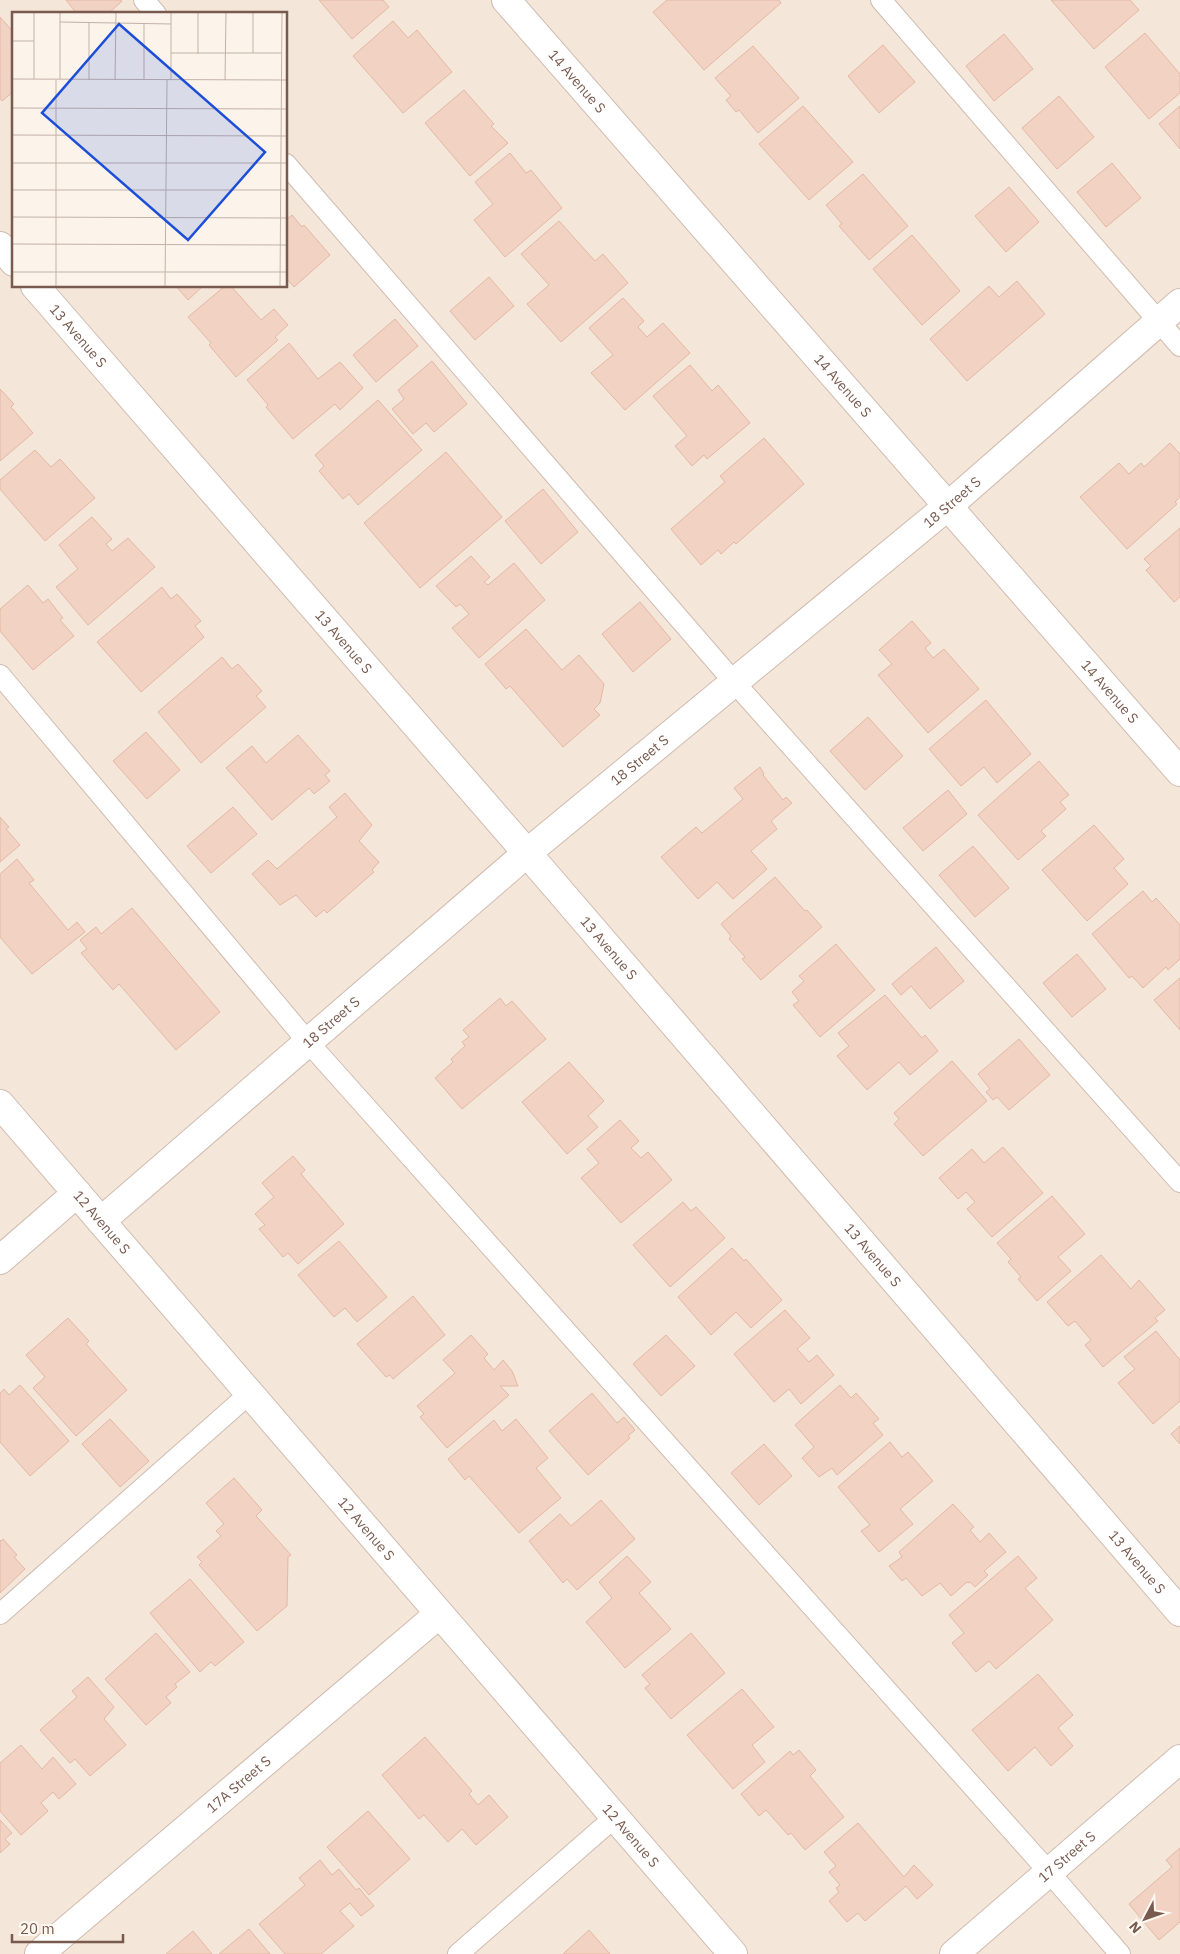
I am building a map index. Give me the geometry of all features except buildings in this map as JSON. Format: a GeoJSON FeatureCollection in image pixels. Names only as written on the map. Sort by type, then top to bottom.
{"type":"FeatureCollection","features":[{"type":"Feature","properties":{"kind":"street","name":"14 Avenue S"},"geometry":{"type":"LineString","coordinates":[[506,0],[1180,772]]}},
{"type":"Feature","properties":{"kind":"street"},"geometry":{"type":"LineString","coordinates":[[0,246],[12,260]]}},
{"type":"Feature","properties":{"kind":"street","name":"13 Avenue S"},"geometry":{"type":"LineString","coordinates":[[37,288],[527,853],[1180,1612]]}},
{"type":"Feature","properties":{"kind":"street","name":"18 Street S"},"geometry":{"type":"LineString","coordinates":[[101,1221],[527,853],[948,506],[1180,302]]}},
{"type":"Feature","properties":{"kind":"street","name":"12 Avenue S"},"geometry":{"type":"LineString","coordinates":[[0,1104],[733,1954]]}},
{"type":"Feature","properties":{"kind":"street"},"geometry":{"type":"LineString","coordinates":[[0,1260],[76,1193]]}},
{"type":"Feature","properties":{"kind":"street","name":"17A Street S"},"geometry":{"type":"LineString","coordinates":[[39,1954],[439,1614]]}},
{"type":"Feature","properties":{"kind":"street","name":"17 Street S"},"geometry":{"type":"LineString","coordinates":[[954,1954],[1180,1759]]}},
{"type":"Feature","properties":{"kind":"lane"},"geometry":{"type":"LineString","coordinates":[[144,0],[154,12]]}},
{"type":"Feature","properties":{"kind":"lane"},"geometry":{"type":"LineString","coordinates":[[881,0],[1180,346]]}},
{"type":"Feature","properties":{"kind":"lane"},"geometry":{"type":"LineString","coordinates":[[288,166],[734,682],[1180,1182]]}},
{"type":"Feature","properties":{"kind":"lane"},"geometry":{"type":"LineString","coordinates":[[0,675],[308,1042],[1049,1872],[1120,1954]]}},
{"type":"Feature","properties":{"kind":"lane"},"geometry":{"type":"LineString","coordinates":[[0,1614],[249,1394]]}},
{"type":"Feature","properties":{"kind":"lane"},"geometry":{"type":"LineString","coordinates":[[458,1954],[615,1817]]}},
{"type":"Feature","properties":{"kind":"shaded area"},"geometry":{"type":"Polygon","coordinates":[[[0,0],[1180,0],[1180,1954],[0,1954],[0,0]]]}}]}
